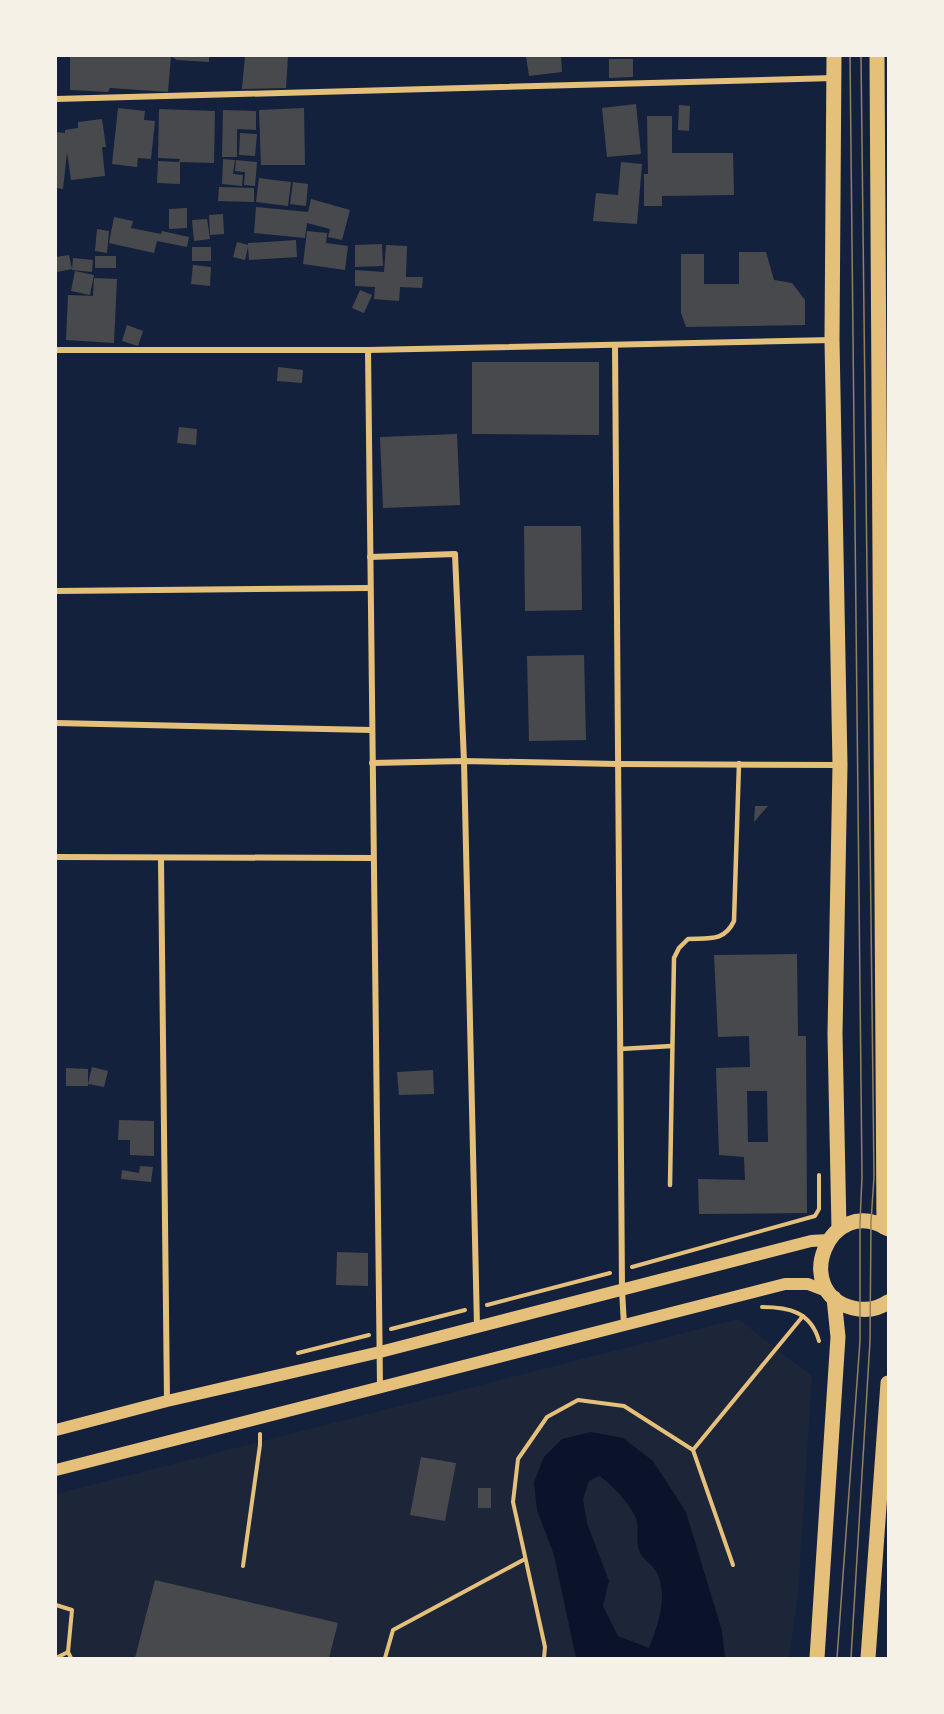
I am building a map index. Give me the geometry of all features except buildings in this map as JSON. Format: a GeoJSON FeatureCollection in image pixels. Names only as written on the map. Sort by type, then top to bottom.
{"type":"FeatureCollection","features":[{"type":"Feature","properties":{"kind":"main road"},"geometry":{"type":"LineString","coordinates":[[817,1659],[838,1337],[832,1295],[822,1280],[820,1266],[822,1252],[834,1235],[840,765],[832,340],[834,56]]}},
{"type":"Feature","properties":{"kind":"main road"},"geometry":{"type":"LineString","coordinates":[[56,1430],[167,1401],[380,1352],[622,1290],[834,1235],[860,1222],[871,1222],[886,1228],[883,308],[877,56]]}},
{"type":"Feature","properties":{"kind":"main road"},"geometry":{"type":"LineString","coordinates":[[56,1470],[785,1284],[808,1284],[832,1295],[851,1308],[860,1310],[878,1307],[888,1302]]}},
{"type":"Feature","properties":{"kind":"main road"},"geometry":{"type":"LineString","coordinates":[[868,1659],[888,1383]]}},
{"type":"Feature","properties":{"kind":"street"},"geometry":{"type":"LineString","coordinates":[[56,99],[834,78]]}},
{"type":"Feature","properties":{"kind":"street"},"geometry":{"type":"LineString","coordinates":[[56,350],[368,350],[832,340]]}},
{"type":"Feature","properties":{"kind":"street"},"geometry":{"type":"LineString","coordinates":[[615,345],[617,764],[624,1325]]}},
{"type":"Feature","properties":{"kind":"street"},"geometry":{"type":"LineString","coordinates":[[368,350],[380,1386]]}},
{"type":"Feature","properties":{"kind":"street"},"geometry":{"type":"LineString","coordinates":[[370,557],[455,554],[464,761],[477,1326]]}},
{"type":"Feature","properties":{"kind":"street"},"geometry":{"type":"LineString","coordinates":[[56,591],[370,588]]}},
{"type":"Feature","properties":{"kind":"street"},"geometry":{"type":"LineString","coordinates":[[56,723],[372,730]]}},
{"type":"Feature","properties":{"kind":"street"},"geometry":{"type":"LineString","coordinates":[[372,763],[464,761],[840,765]]}},
{"type":"Feature","properties":{"kind":"street"},"geometry":{"type":"LineString","coordinates":[[56,857],[373,858]]}},
{"type":"Feature","properties":{"kind":"street"},"geometry":{"type":"LineString","coordinates":[[161,859],[167,1401]]}},
{"type":"Feature","properties":{"kind":"lane"},"geometry":{"type":"LineString","coordinates":[[670,1185],[674,958],[679,948],[688,939],[720,937],[728,932],[734,921],[739,763]]}},
{"type":"Feature","properties":{"kind":"lane"},"geometry":{"type":"LineString","coordinates":[[620,1049],[672,1046]]}},
{"type":"Feature","properties":{"kind":"path"},"geometry":{"type":"LineString","coordinates":[[291,1354],[622,1270],[815,1216],[819,1209],[819,1194]]}},
{"type":"Feature","properties":{"kind":"path"},"geometry":{"type":"LineString","coordinates":[[752,1308],[783,1309],[803,1316],[812,1323],[821,1351]]}},
{"type":"Feature","properties":{"kind":"path"},"geometry":{"type":"LineString","coordinates":[[693,1450],[803,1316]]}},
{"type":"Feature","properties":{"kind":"path"},"geometry":{"type":"LineString","coordinates":[[544,1659],[545,1647],[513,1503],[518,1459],[547,1417],[578,1400],[624,1406],[693,1450],[733,1565]]}},
{"type":"Feature","properties":{"kind":"path"},"geometry":{"type":"LineString","coordinates":[[243,1566],[260,1434]]}},
{"type":"Feature","properties":{"kind":"path"},"geometry":{"type":"LineString","coordinates":[[385,1659],[393,1630],[525,1559]]}},
{"type":"Feature","properties":{"kind":"path"},"geometry":{"type":"LineString","coordinates":[[56,1605],[72,1610],[68,1652],[71,1659]]}},
{"type":"Feature","properties":{"kind":"path"},"geometry":{"type":"LineString","coordinates":[[56,1659],[68,1652]]}},
{"type":"Feature","properties":{"kind":"shaded area"},"geometry":{"type":"Polygon","coordinates":[[[738,1319],[812,1376],[798,1593],[789,1658],[56,1658],[56,1494],[738,1319]]]}},
{"type":"Feature","properties":{"kind":"shaded area"},"geometry":{"type":"Polygon","coordinates":[[[591,1432],[623,1438],[653,1461],[686,1512],[722,1631],[725,1658],[576,1658],[554,1555],[537,1510],[534,1482],[544,1457],[562,1439],[591,1432]],[[599,1476],[589,1481],[583,1499],[587,1523],[609,1581],[603,1606],[618,1636],[649,1648],[661,1610],[660,1580],[656,1571],[639,1550],[637,1522],[632,1510],[599,1476]]]}},
{"type":"Feature","properties":{"kind":"tram line"},"geometry":{"type":"LineString","coordinates":[[837,1658],[860,1341],[862,1177],[850,56]]}},
{"type":"Feature","properties":{"kind":"tram line"},"geometry":{"type":"LineString","coordinates":[[851,1658],[870,1341],[871,1222],[874,1177],[861,56]]}}]}
